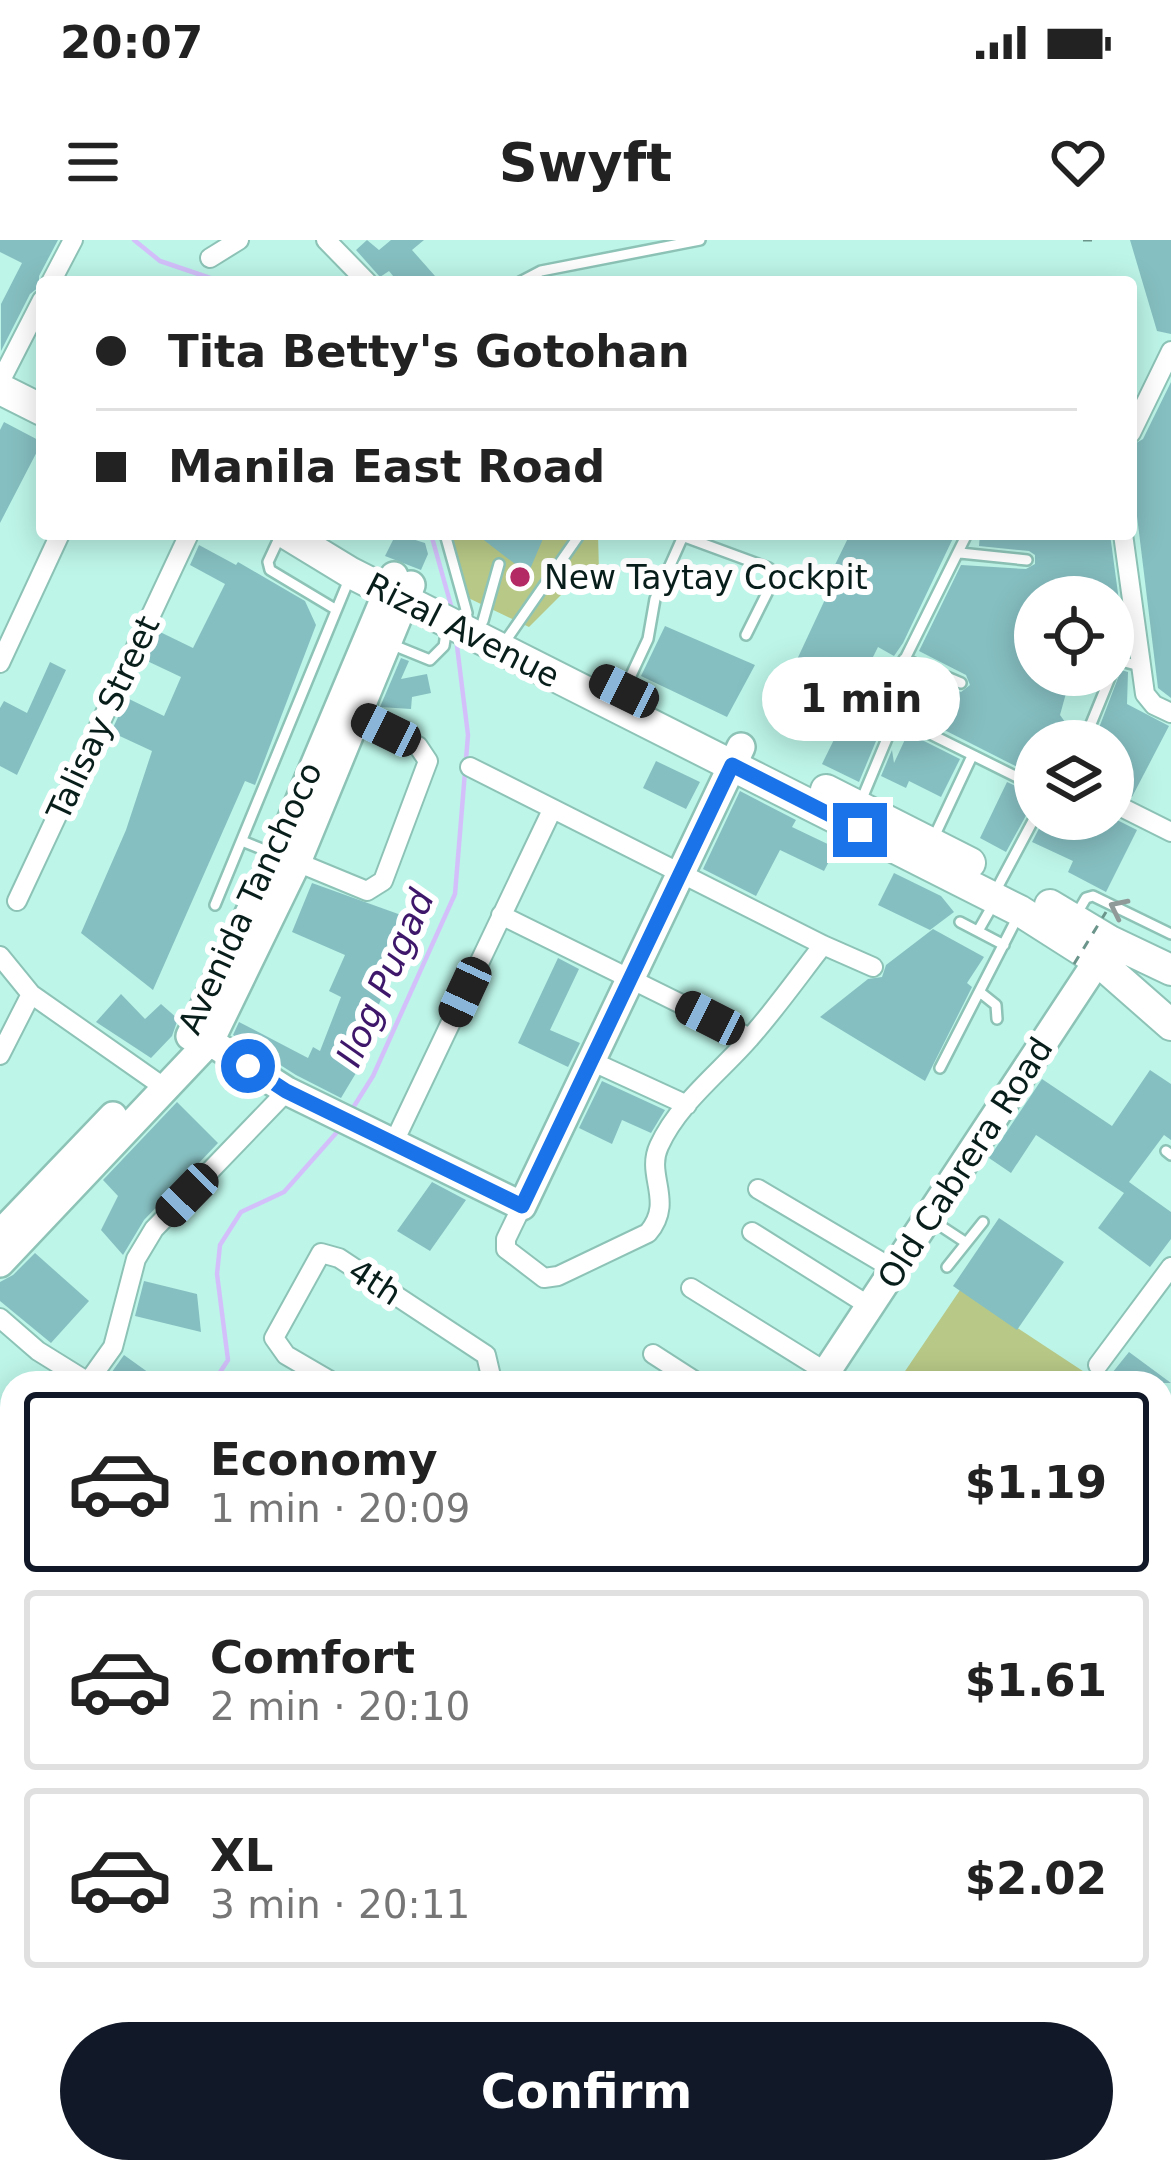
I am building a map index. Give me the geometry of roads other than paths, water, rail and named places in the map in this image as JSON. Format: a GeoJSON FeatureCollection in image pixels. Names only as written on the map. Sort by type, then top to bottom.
{"type":"FeatureCollection","features":[{"type":"Feature","properties":{"kind":"main road"},"geometry":{"type":"LineString","coordinates":[[0,386],[36,407]]}},
{"type":"Feature","properties":{"kind":"main road","name":"Rizal Avenue"},"geometry":{"type":"LineString","coordinates":[[296,540],[351,573],[399,588]]}},
{"type":"Feature","properties":{"kind":"main road","name":"Rizal Avenue"},"geometry":{"type":"LineString","coordinates":[[311,540],[330,543],[399,588],[736,756]]}},
{"type":"Feature","properties":{"kind":"main road"},"geometry":{"type":"LineString","coordinates":[[736,756],[859,806],[932,842],[1003,896]]}},
{"type":"Feature","properties":{"kind":"main road"},"geometry":{"type":"LineString","coordinates":[[736,756],[1088,939],[1170,975]]}},
{"type":"Feature","properties":{"kind":"main road"},"geometry":{"type":"LineString","coordinates":[[1088,939],[1171,1025]]}},
{"type":"Feature","properties":{"kind":"street"},"geometry":{"type":"LineString","coordinates":[[54,276],[73,240]]}},
{"type":"Feature","properties":{"kind":"street"},"geometry":{"type":"LineString","coordinates":[[210,258],[239,240]]}},
{"type":"Feature","properties":{"kind":"street"},"geometry":{"type":"LineString","coordinates":[[356,240],[333,247],[361,276]]}},
{"type":"Feature","properties":{"kind":"street"},"geometry":{"type":"LineString","coordinates":[[0,386],[36,312]]}},
{"type":"Feature","properties":{"kind":"street"},"geometry":{"type":"LineString","coordinates":[[1137,421],[1171,351]]}},
{"type":"Feature","properties":{"kind":"street"},"geometry":{"type":"LineString","coordinates":[[0,663],[57,540]]}},
{"type":"Feature","properties":{"kind":"street","name":"Talisay Street"},"geometry":{"type":"LineString","coordinates":[[17,901],[186,540]]}},
{"type":"Feature","properties":{"kind":"street"},"geometry":{"type":"LineString","coordinates":[[1125,540],[1148,700],[1171,713]]}},
{"type":"Feature","properties":{"kind":"street","name":"Avenida Tanchoco"},"geometry":{"type":"LineString","coordinates":[[346,711],[386,642],[399,588]]}},
{"type":"Feature","properties":{"kind":"street","name":"Avenida Tanchoco"},"geometry":{"type":"LineString","coordinates":[[0,1263],[202,1036],[287,858],[399,588]]}},
{"type":"Feature","properties":{"kind":"street"},"geometry":{"type":"LineString","coordinates":[[287,858],[367,891],[383,881],[428,760],[418,746],[346,711]]}},
{"type":"Feature","properties":{"kind":"street"},"geometry":{"type":"LineString","coordinates":[[736,756],[506,1239],[506,1249],[544,1278],[558,1276],[648,1233],[662,1205],[658,1148],[687,1105],[750,1038],[823,945]]}},
{"type":"Feature","properties":{"kind":"street"},"geometry":{"type":"LineString","coordinates":[[470,767],[874,967]]}},
{"type":"Feature","properties":{"kind":"street"},"geometry":{"type":"LineString","coordinates":[[393,1144],[552,810]]}},
{"type":"Feature","properties":{"kind":"street"},"geometry":{"type":"LineString","coordinates":[[1134,814],[1171,832]]}},
{"type":"Feature","properties":{"kind":"street"},"geometry":{"type":"LineString","coordinates":[[502,915],[750,1038]]}},
{"type":"Feature","properties":{"kind":"street","name":"Old Cabrera Road"},"geometry":{"type":"LineString","coordinates":[[827,1371],[929,1218],[1088,939]]}},
{"type":"Feature","properties":{"kind":"street"},"geometry":{"type":"LineString","coordinates":[[0,956],[31,994],[158,1083]]}},
{"type":"Feature","properties":{"kind":"street"},"geometry":{"type":"LineString","coordinates":[[0,1055],[31,994]]}},
{"type":"Feature","properties":{"kind":"street"},"geometry":{"type":"LineString","coordinates":[[202,1036],[286,1091],[522,1206]]}},
{"type":"Feature","properties":{"kind":"street"},"geometry":{"type":"LineString","coordinates":[[590,1060],[687,1105]]}},
{"type":"Feature","properties":{"kind":"street","name":"Avenida Tanchoco"},"geometry":{"type":"LineString","coordinates":[[0,1234],[158,1083]]}},
{"type":"Feature","properties":{"kind":"street"},"geometry":{"type":"LineString","coordinates":[[96,1371],[113,1347],[136,1259],[154,1229],[286,1091]]}},
{"type":"Feature","properties":{"kind":"street"},"geometry":{"type":"LineString","coordinates":[[758,1189],[895,1270]]}},
{"type":"Feature","properties":{"kind":"street"},"geometry":{"type":"LineString","coordinates":[[752,1232],[871,1307]]}},
{"type":"Feature","properties":{"kind":"street","name":"4th"},"geometry":{"type":"LineString","coordinates":[[313,1371],[286,1355],[274,1338],[321,1253],[339,1258],[486,1355],[490,1371]]}},
{"type":"Feature","properties":{"kind":"street"},"geometry":{"type":"LineString","coordinates":[[1098,1365],[1171,1268]]}},
{"type":"Feature","properties":{"kind":"street"},"geometry":{"type":"LineString","coordinates":[[691,1288],[814,1371]]}},
{"type":"Feature","properties":{"kind":"street"},"geometry":{"type":"LineString","coordinates":[[0,1318],[38,1352],[70,1371]]}},
{"type":"Feature","properties":{"kind":"street"},"geometry":{"type":"LineString","coordinates":[[653,1354],[679,1371]]}},
{"type":"Feature","properties":{"kind":"lane"},"geometry":{"type":"LineString","coordinates":[[531,276],[700,240]]}},
{"type":"Feature","properties":{"kind":"lane"},"geometry":{"type":"LineString","coordinates":[[289,540],[268,562],[270,570],[335,608]]}},
{"type":"Feature","properties":{"kind":"lane"},"geometry":{"type":"LineString","coordinates":[[447,540],[469,622]]}},
{"type":"Feature","properties":{"kind":"lane"},"geometry":{"type":"LineString","coordinates":[[386,642],[430,660],[469,622],[572,540]]}},
{"type":"Feature","properties":{"kind":"lane"},"geometry":{"type":"LineString","coordinates":[[620,699],[648,639],[655,599],[681,540]]}},
{"type":"Feature","properties":{"kind":"lane"},"geometry":{"type":"LineString","coordinates":[[696,540],[769,568],[773,581],[746,635]]}},
{"type":"Feature","properties":{"kind":"lane"},"geometry":{"type":"LineString","coordinates":[[859,806],[896,717],[894,681],[965,540]]}},
{"type":"Feature","properties":{"kind":"lane"},"geometry":{"type":"LineString","coordinates":[[960,553],[1027,560]]}},
{"type":"Feature","properties":{"kind":"lane"},"geometry":{"type":"LineString","coordinates":[[469,622],[499,564]]}},
{"type":"Feature","properties":{"kind":"lane"},"geometry":{"type":"LineString","coordinates":[[215,905],[351,573]]}},
{"type":"Feature","properties":{"kind":"lane"},"geometry":{"type":"LineString","coordinates":[[904,659],[961,683]]}},
{"type":"Feature","properties":{"kind":"lane"},"geometry":{"type":"LineString","coordinates":[[1134,666],[1140,666]]}},
{"type":"Feature","properties":{"kind":"lane"},"geometry":{"type":"LineString","coordinates":[[896,717],[1014,777]]}},
{"type":"Feature","properties":{"kind":"lane"},"geometry":{"type":"LineString","coordinates":[[932,842],[972,756]]}},
{"type":"Feature","properties":{"kind":"lane"},"geometry":{"type":"LineString","coordinates":[[978,932],[1003,896],[1026,840]]}},
{"type":"Feature","properties":{"kind":"lane"},"geometry":{"type":"LineString","coordinates":[[242,841],[287,858]]}},
{"type":"Feature","properties":{"kind":"lane"},"geometry":{"type":"LineString","coordinates":[[940,1068],[1004,945],[1003,896]]}},
{"type":"Feature","properties":{"kind":"lane"},"geometry":{"type":"LineString","coordinates":[[1088,939],[1086,898],[1094,896],[1171,934]]}},
{"type":"Feature","properties":{"kind":"lane"},"geometry":{"type":"LineString","coordinates":[[960,922],[1004,945]]}},
{"type":"Feature","properties":{"kind":"lane"},"geometry":{"type":"LineString","coordinates":[[981,993],[997,1005],[997,1019]]}},
{"type":"Feature","properties":{"kind":"lane"},"geometry":{"type":"LineString","coordinates":[[929,1218],[965,1242]]}},
{"type":"Feature","properties":{"kind":"lane"},"geometry":{"type":"LineString","coordinates":[[947,1267],[983,1222]]}},
{"type":"Feature","properties":{"kind":"waterway","name":"Ilog Pugad"},"geometry":{"type":"LineString","coordinates":[[134,240],[160,261],[204,276]]}},
{"type":"Feature","properties":{"kind":"waterway","name":"Ilog Pugad"},"geometry":{"type":"LineString","coordinates":[[433,540],[452,609]]}},
{"type":"Feature","properties":{"kind":"waterway","name":"Ilog Pugad"},"geometry":{"type":"LineString","coordinates":[[351,1111],[373,1076],[455,894],[468,735],[456,638]]}},
{"type":"Feature","properties":{"kind":"waterway","name":"Ilog Pugad"},"geometry":{"type":"LineString","coordinates":[[221,1371],[228,1360],[217,1274],[220,1245],[241,1212],[284,1192],[338,1131]]}},
{"type":"Feature","properties":{"kind":"place","name":"New Taytay Cockpit"},"geometry":{"type":"Point","coordinates":[520,577]}}]}
